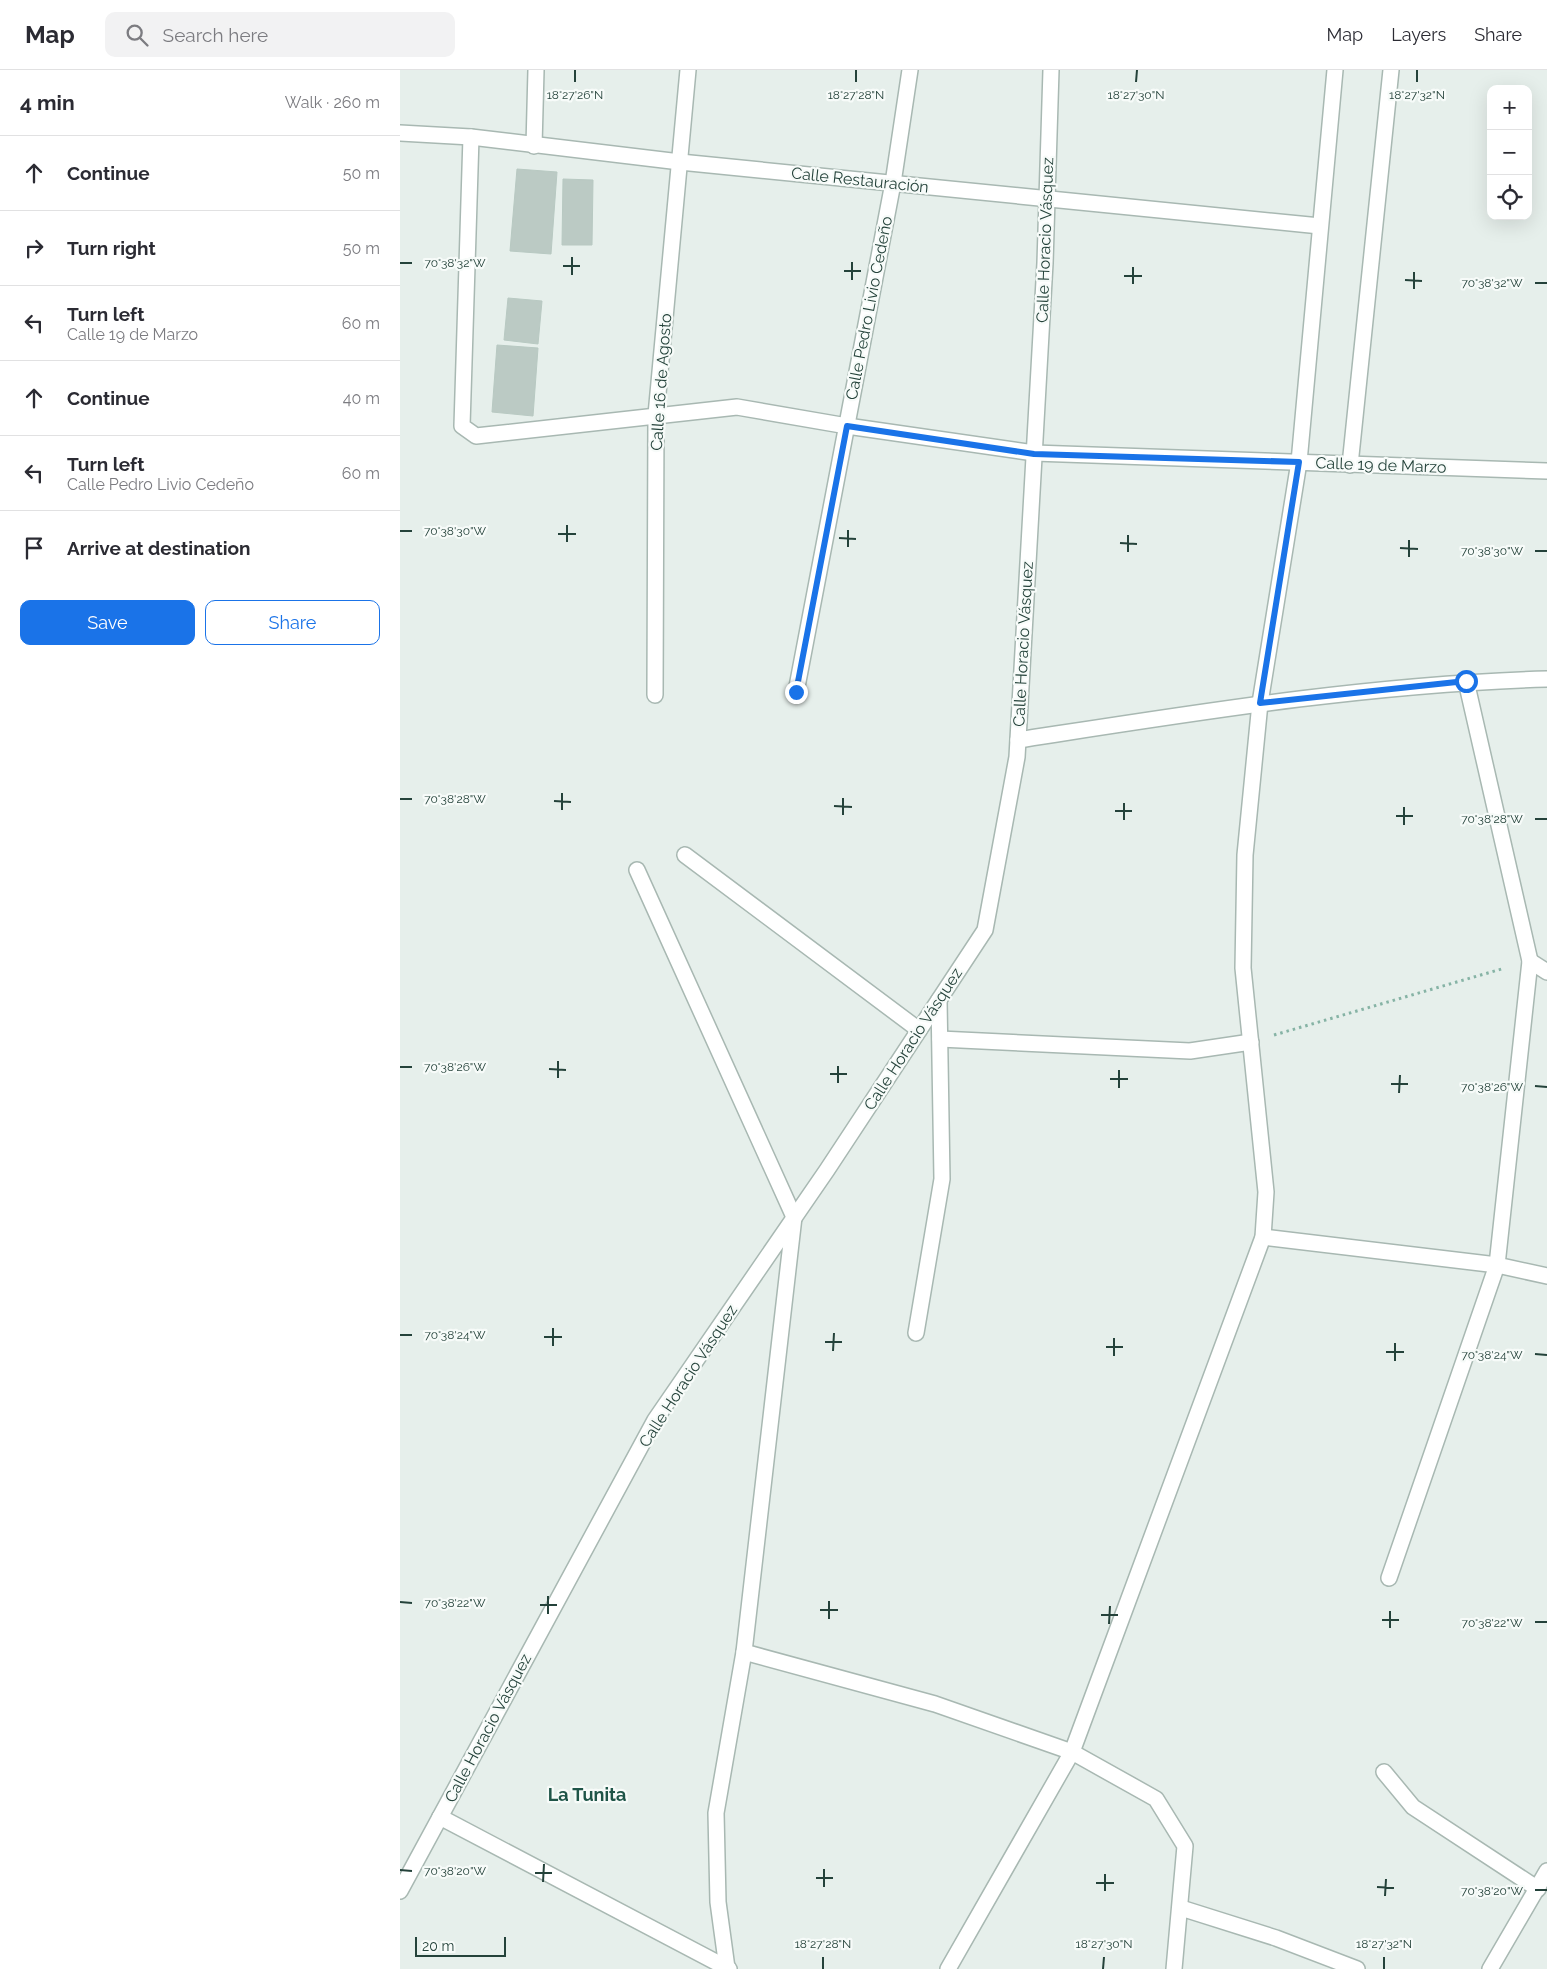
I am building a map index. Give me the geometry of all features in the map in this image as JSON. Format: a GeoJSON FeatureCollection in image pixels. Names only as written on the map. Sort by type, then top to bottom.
{"type":"FeatureCollection","features":[{"type":"Feature","properties":{"kind":"street"},"geometry":{"type":"LineString","coordinates":[[534,146],[536,70]]}},
{"type":"Feature","properties":{"kind":"street","name":"Calle 16 de Agosto"},"geometry":{"type":"LineString","coordinates":[[655,695],[656,414],[688,70]]}},
{"type":"Feature","properties":{"kind":"street","name":"Calle Pedro Livio Cedeño"},"geometry":{"type":"LineString","coordinates":[[796,692],[893,183],[910,70]]}},
{"type":"Feature","properties":{"kind":"street","name":"Calle Horacio Vásquez"},"geometry":{"type":"LineString","coordinates":[[400,1890],[655,1420],[794,1217],[986,930],[1017,758],[1047,198],[1051,70]]}},
{"type":"Feature","properties":{"kind":"street"},"geometry":{"type":"LineString","coordinates":[[948,1969],[1072,1752],[1263,1237],[1266,1192],[1243,968],[1245,854],[1260,703],[1299,462],[1335,70]]}},
{"type":"Feature","properties":{"kind":"street"},"geometry":{"type":"LineString","coordinates":[[1350,465],[1391,70]]}},
{"type":"Feature","properties":{"kind":"street","name":"Calle Restauración"},"geometry":{"type":"LineString","coordinates":[[400,134],[471,137],[680,162],[1320,226]]}},
{"type":"Feature","properties":{"kind":"street","name":"Calle 19 de Marzo"},"geometry":{"type":"LineString","coordinates":[[471,137],[462,426],[476,436],[656,414],[737,407],[847,426],[1034,454],[1547,471]]}},
{"type":"Feature","properties":{"kind":"street"},"geometry":{"type":"LineString","coordinates":[[1018,740],[1260,703],[1466,681],[1547,679]]}},
{"type":"Feature","properties":{"kind":"street"},"geometry":{"type":"LineString","coordinates":[[1388,1578],[1497,1265],[1530,961],[1466,681]]}},
{"type":"Feature","properties":{"kind":"street"},"geometry":{"type":"LineString","coordinates":[[685,855],[919,1030]]}},
{"type":"Feature","properties":{"kind":"street"},"geometry":{"type":"LineString","coordinates":[[637,870],[794,1217],[744,1652],[716,1813],[718,1902],[728,1968]]}},
{"type":"Feature","properties":{"kind":"street"},"geometry":{"type":"LineString","coordinates":[[1530,961],[1547,972]]}},
{"type":"Feature","properties":{"kind":"street"},"geometry":{"type":"LineString","coordinates":[[916,1333],[942,1179],[939,1000]]}},
{"type":"Feature","properties":{"kind":"street"},"geometry":{"type":"LineString","coordinates":[[940,1039],[1190,1051],[1251,1042]]}},
{"type":"Feature","properties":{"kind":"street"},"geometry":{"type":"LineString","coordinates":[[1263,1237],[1497,1265],[1547,1276]]}},
{"type":"Feature","properties":{"kind":"street"},"geometry":{"type":"LineString","coordinates":[[744,1652],[935,1704],[1072,1752],[1156,1799],[1185,1846],[1181,1908],[1174,1969]]}},
{"type":"Feature","properties":{"kind":"street"},"geometry":{"type":"LineString","coordinates":[[1384,1772],[1413,1806],[1538,1889]]}},
{"type":"Feature","properties":{"kind":"street"},"geometry":{"type":"LineString","coordinates":[[440,1817],[728,1968]]}},
{"type":"Feature","properties":{"kind":"street"},"geometry":{"type":"LineString","coordinates":[[1490,1969],[1547,1871]]}},
{"type":"Feature","properties":{"kind":"street"},"geometry":{"type":"LineString","coordinates":[[1181,1908],[1276,1938],[1357,1969]]}},
{"type":"Feature","properties":{"kind":"path"},"geometry":{"type":"LineString","coordinates":[[1251,1042],[1530,961]]}},
{"type":"Feature","properties":{"kind":"building"},"geometry":{"type":"Polygon","coordinates":[[[517,169],[557,172],[551,254],[510,251],[517,169]]]}},
{"type":"Feature","properties":{"kind":"building"},"geometry":{"type":"Polygon","coordinates":[[[563,179],[593,180],[592,245],[562,245],[563,179]]]}},
{"type":"Feature","properties":{"kind":"building"},"geometry":{"type":"Polygon","coordinates":[[[508,298],[542,301],[538,344],[504,340],[508,298]]]}},
{"type":"Feature","properties":{"kind":"building"},"geometry":{"type":"Polygon","coordinates":[[[497,345],[538,348],[533,416],[492,412],[497,345]]]}},
{"type":"Feature","properties":{"kind":"district","name":"La Tunita"},"geometry":{"type":"Point","coordinates":[587,1794]}},
{"type":"Feature","properties":{"kind":"route"},"geometry":{"type":"LineString","coordinates":[[796,692],[847,426],[1034,454],[1299,462],[1260,703],[1466,681]]}}]}
